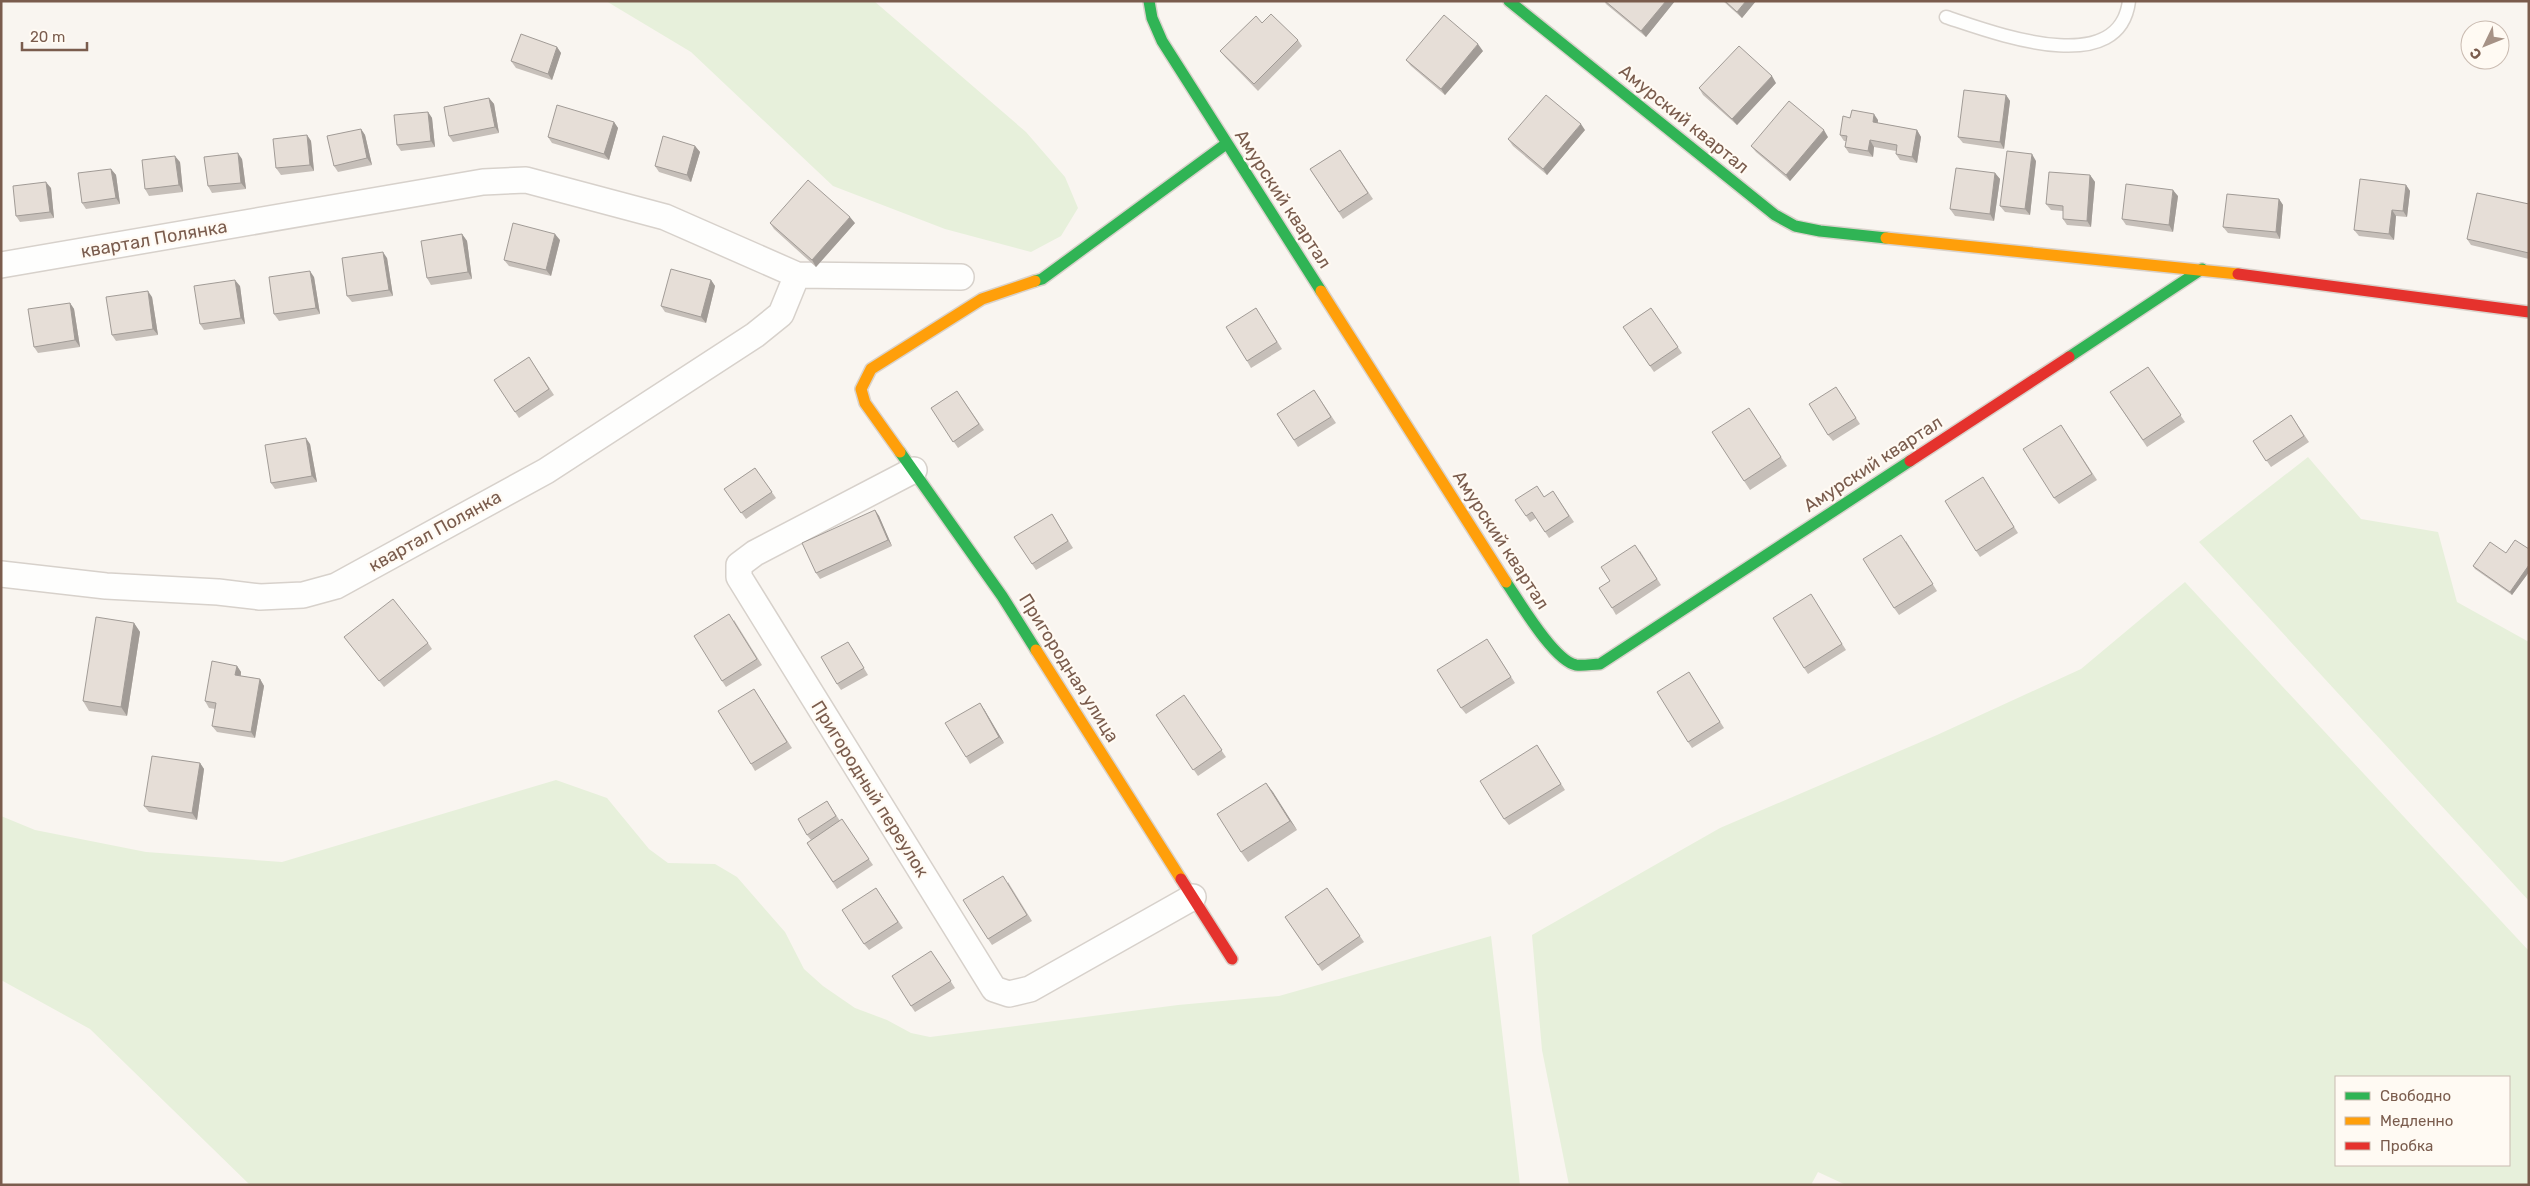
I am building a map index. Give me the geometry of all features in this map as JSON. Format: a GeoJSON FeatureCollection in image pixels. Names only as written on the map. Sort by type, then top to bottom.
{"type":"FeatureCollection","features":[{"type":"Feature","properties":{"kind":"street","name":"Амурский квартал"},"geometry":{"type":"LineString","coordinates":[[1149,1],[1152,18],[1162,41],[1533,624],[1556,651],[1576,665],[1600,664],[2202,269]]}},
{"type":"Feature","properties":{"kind":"street","name":"Амурский квартал"},"geometry":{"type":"LineString","coordinates":[[1509,1],[1775,215],[1795,226],[1820,231],[2202,269]]}},
{"type":"Feature","properties":{"kind":"street","name":"Пригородная улица"},"geometry":{"type":"LineString","coordinates":[[1226,144],[1042,279],[982,299],[871,368],[861,388],[865,403],[1002,596],[1232,959]]}},
{"type":"Feature","properties":{"kind":"street","name":"квартал Полянка"},"geometry":{"type":"LineString","coordinates":[[1,265],[483,182],[526,180],[665,217],[796,275],[961,277]]}},
{"type":"Feature","properties":{"kind":"street"},"geometry":{"type":"LineString","coordinates":[[2202,269],[2529,312]]}},
{"type":"Feature","properties":{"kind":"street","name":"квартал Полянка"},"geometry":{"type":"LineString","coordinates":[[1,574],[106,586],[218,592],[260,598],[303,595],[336,586],[546,471],[755,336],[781,314],[796,275]]}},
{"type":"Feature","properties":{"kind":"street","name":"Пригородный переулок"},"geometry":{"type":"LineString","coordinates":[[914,470],[755,553],[739,565],[739,577],[994,989],[1009,994],[1030,989],[1193,897]]}},
{"type":"Feature","properties":{"kind":"lane"},"geometry":{"type":"LineString","coordinates":[[1946,17],[2014,39],[2072,46],[2101,40],[2118,31],[2127,16],[2129,1]]}},
{"type":"Feature","properties":{"kind":"green space"},"geometry":{"type":"Polygon","coordinates":[[[606,1],[874,1],[1026,132],[1065,177],[1078,208],[1061,236],[1031,252],[945,229],[833,186],[691,52],[606,1]]]}},
{"type":"Feature","properties":{"kind":"green space"},"geometry":{"type":"Polygon","coordinates":[[[2308,457],[2361,519],[2438,532],[2457,602],[2529,642],[2529,901],[2199,542],[2308,457]]]}},
{"type":"Feature","properties":{"kind":"green space"},"geometry":{"type":"Polygon","coordinates":[[[2185,582],[2529,951],[2529,1185],[1846,1185],[1818,1172],[1811,1185],[1569,1185],[1542,1050],[1532,935],[1720,828],[1937,735],[2081,669],[2185,582]]]}},
{"type":"Feature","properties":{"kind":"green space"},"geometry":{"type":"Polygon","coordinates":[[[556,780],[607,798],[649,849],[668,863],[715,864],[737,877],[785,932],[804,969],[823,986],[855,1008],[887,1020],[911,1033],[930,1037],[1178,1005],[1279,996],[1491,936],[1520,1185],[250,1185],[90,1029],[1,980],[1,816],[35,830],[146,852],[282,862],[556,780]]]}},
{"type":"Feature","properties":{"kind":"building"},"geometry":{"type":"Polygon","coordinates":[[[1605,1],[1666,1],[1641,31],[1605,1]]]}},
{"type":"Feature","properties":{"kind":"building"},"geometry":{"type":"Polygon","coordinates":[[[1725,1],[1746,1],[1737,12],[1725,1]]]}},
{"type":"Feature","properties":{"kind":"building"},"geometry":{"type":"Polygon","coordinates":[[[1271,14],[1298,40],[1254,84],[1220,51],[1256,16],[1262,23],[1271,14]]]}},
{"type":"Feature","properties":{"kind":"building"},"geometry":{"type":"Polygon","coordinates":[[[1444,15],[1478,44],[1441,89],[1406,60],[1444,15]]]}},
{"type":"Feature","properties":{"kind":"building"},"geometry":{"type":"Polygon","coordinates":[[[521,34],[557,47],[548,74],[511,61],[521,34]]]}},
{"type":"Feature","properties":{"kind":"building"},"geometry":{"type":"Polygon","coordinates":[[[1739,46],[1772,76],[1732,119],[1699,88],[1739,46]]]}},
{"type":"Feature","properties":{"kind":"building"},"geometry":{"type":"Polygon","coordinates":[[[1964,90],[2006,95],[2000,142],[1958,137],[1964,90]]]}},
{"type":"Feature","properties":{"kind":"building"},"geometry":{"type":"Polygon","coordinates":[[[1546,95],[1581,124],[1543,169],[1508,139],[1546,95]]]}},
{"type":"Feature","properties":{"kind":"building"},"geometry":{"type":"Polygon","coordinates":[[[489,98],[495,127],[449,136],[444,107],[489,98]]]}},
{"type":"Feature","properties":{"kind":"building"},"geometry":{"type":"Polygon","coordinates":[[[1789,101],[1824,130],[1786,175],[1751,146],[1789,101]]]}},
{"type":"Feature","properties":{"kind":"building"},"geometry":{"type":"Polygon","coordinates":[[[557,105],[614,122],[604,154],[548,137],[557,105]]]}},
{"type":"Feature","properties":{"kind":"building"},"geometry":{"type":"Polygon","coordinates":[[[1852,110],[1874,114],[1873,122],[1917,130],[1912,157],[1896,154],[1897,145],[1870,140],[1868,151],[1845,147],[1847,136],[1840,135],[1843,116],[1850,118],[1852,110]]]}},
{"type":"Feature","properties":{"kind":"building"},"geometry":{"type":"Polygon","coordinates":[[[428,112],[431,141],[397,145],[394,115],[428,112]]]}},
{"type":"Feature","properties":{"kind":"building"},"geometry":{"type":"Polygon","coordinates":[[[361,129],[367,158],[334,166],[327,136],[361,129]]]}},
{"type":"Feature","properties":{"kind":"building"},"geometry":{"type":"Polygon","coordinates":[[[307,135],[310,165],[276,168],[273,139],[307,135]]]}},
{"type":"Feature","properties":{"kind":"building"},"geometry":{"type":"Polygon","coordinates":[[[663,136],[695,146],[687,175],[655,166],[663,136]]]}},
{"type":"Feature","properties":{"kind":"building"},"geometry":{"type":"Polygon","coordinates":[[[1340,150],[1368,193],[1339,212],[1310,169],[1340,150]]]}},
{"type":"Feature","properties":{"kind":"building"},"geometry":{"type":"Polygon","coordinates":[[[2007,151],[2032,154],[2025,209],[2000,206],[2007,151]]]}},
{"type":"Feature","properties":{"kind":"building"},"geometry":{"type":"Polygon","coordinates":[[[238,153],[241,183],[208,186],[204,157],[238,153]]]}},
{"type":"Feature","properties":{"kind":"building"},"geometry":{"type":"Polygon","coordinates":[[[175,156],[179,185],[145,189],[142,160],[175,156]]]}},
{"type":"Feature","properties":{"kind":"building"},"geometry":{"type":"Polygon","coordinates":[[[1956,168],[1995,173],[1990,214],[1950,209],[1956,168]]]}},
{"type":"Feature","properties":{"kind":"building"},"geometry":{"type":"Polygon","coordinates":[[[111,169],[116,198],[82,203],[78,173],[111,169]]]}},
{"type":"Feature","properties":{"kind":"building"},"geometry":{"type":"Polygon","coordinates":[[[2049,172],[2090,175],[2087,221],[2063,219],[2063,206],[2046,204],[2049,172]]]}},
{"type":"Feature","properties":{"kind":"building"},"geometry":{"type":"Polygon","coordinates":[[[2360,179],[2406,185],[2403,211],[2392,210],[2389,234],[2354,230],[2360,179]]]}},
{"type":"Feature","properties":{"kind":"building"},"geometry":{"type":"Polygon","coordinates":[[[808,180],[850,217],[812,260],[770,223],[808,180]]]}},
{"type":"Feature","properties":{"kind":"building"},"geometry":{"type":"Polygon","coordinates":[[[46,182],[50,212],[16,216],[13,186],[46,182]]]}},
{"type":"Feature","properties":{"kind":"building"},"geometry":{"type":"Polygon","coordinates":[[[2126,184],[2173,190],[2169,225],[2122,219],[2126,184]]]}},
{"type":"Feature","properties":{"kind":"building"},"geometry":{"type":"Polygon","coordinates":[[[2477,193],[2529,204],[2529,253],[2467,239],[2477,193]]]}},
{"type":"Feature","properties":{"kind":"building"},"geometry":{"type":"Polygon","coordinates":[[[2227,194],[2279,199],[2276,232],[2223,227],[2227,194]]]}},
{"type":"Feature","properties":{"kind":"building"},"geometry":{"type":"Polygon","coordinates":[[[513,223],[555,234],[546,270],[504,260],[513,223]]]}},
{"type":"Feature","properties":{"kind":"building"},"geometry":{"type":"Polygon","coordinates":[[[462,234],[468,272],[427,278],[421,241],[462,234]]]}},
{"type":"Feature","properties":{"kind":"building"},"geometry":{"type":"Polygon","coordinates":[[[383,252],[389,290],[347,296],[342,258],[383,252]]]}},
{"type":"Feature","properties":{"kind":"building"},"geometry":{"type":"Polygon","coordinates":[[[671,269],[711,280],[701,317],[661,306],[671,269]]]}},
{"type":"Feature","properties":{"kind":"building"},"geometry":{"type":"Polygon","coordinates":[[[310,271],[316,308],[274,314],[269,277],[310,271]]]}},
{"type":"Feature","properties":{"kind":"building"},"geometry":{"type":"Polygon","coordinates":[[[235,280],[241,318],[200,324],[194,286],[235,280]]]}},
{"type":"Feature","properties":{"kind":"building"},"geometry":{"type":"Polygon","coordinates":[[[148,291],[153,329],[112,335],[106,297],[148,291]]]}},
{"type":"Feature","properties":{"kind":"building"},"geometry":{"type":"Polygon","coordinates":[[[70,303],[75,340],[34,347],[28,309],[70,303]]]}},
{"type":"Feature","properties":{"kind":"building"},"geometry":{"type":"Polygon","coordinates":[[[1256,308],[1277,342],[1247,361],[1226,327],[1256,308]]]}},
{"type":"Feature","properties":{"kind":"building"},"geometry":{"type":"Polygon","coordinates":[[[1651,308],[1678,347],[1650,366],[1623,327],[1651,308]]]}},
{"type":"Feature","properties":{"kind":"building"},"geometry":{"type":"Polygon","coordinates":[[[529,357],[549,389],[515,412],[494,380],[529,357]]]}},
{"type":"Feature","properties":{"kind":"building"},"geometry":{"type":"Polygon","coordinates":[[[2148,367],[2181,415],[2143,440],[2110,392],[2148,367]]]}},
{"type":"Feature","properties":{"kind":"building"},"geometry":{"type":"Polygon","coordinates":[[[1836,387],[1856,418],[1828,435],[1809,404],[1836,387]]]}},
{"type":"Feature","properties":{"kind":"building"},"geometry":{"type":"Polygon","coordinates":[[[1314,390],[1331,417],[1294,440],[1277,414],[1314,390]]]}},
{"type":"Feature","properties":{"kind":"building"},"geometry":{"type":"Polygon","coordinates":[[[957,391],[979,424],[953,442],[931,408],[957,391]]]}},
{"type":"Feature","properties":{"kind":"building"},"geometry":{"type":"Polygon","coordinates":[[[1749,408],[1781,457],[1744,481],[1712,432],[1749,408]]]}},
{"type":"Feature","properties":{"kind":"building"},"geometry":{"type":"Polygon","coordinates":[[[2291,415],[2304,436],[2266,461],[2253,441],[2291,415]]]}},
{"type":"Feature","properties":{"kind":"building"},"geometry":{"type":"Polygon","coordinates":[[[2061,425],[2092,474],[2054,498],[2023,449],[2061,425]]]}},
{"type":"Feature","properties":{"kind":"building"},"geometry":{"type":"Polygon","coordinates":[[[306,438],[312,476],[271,483],[265,445],[306,438]]]}},
{"type":"Feature","properties":{"kind":"building"},"geometry":{"type":"Polygon","coordinates":[[[755,468],[772,492],[741,513],[724,489],[755,468]]]}},
{"type":"Feature","properties":{"kind":"building"},"geometry":{"type":"Polygon","coordinates":[[[1983,477],[2014,527],[1976,551],[1945,501],[1983,477]]]}},
{"type":"Feature","properties":{"kind":"building"},"geometry":{"type":"Polygon","coordinates":[[[1537,486],[1544,497],[1553,491],[1569,516],[1545,532],[1532,512],[1526,516],[1515,500],[1537,486]]]}},
{"type":"Feature","properties":{"kind":"building"},"geometry":{"type":"Polygon","coordinates":[[[875,510],[888,540],[816,573],[802,543],[875,510]]]}},
{"type":"Feature","properties":{"kind":"building"},"geometry":{"type":"Polygon","coordinates":[[[1052,514],[1068,541],[1032,564],[1014,537],[1052,514]]]}},
{"type":"Feature","properties":{"kind":"building"},"geometry":{"type":"Polygon","coordinates":[[[1901,535],[1933,584],[1894,608],[1863,559],[1901,535]]]}},
{"type":"Feature","properties":{"kind":"building"},"geometry":{"type":"Polygon","coordinates":[[[2515,540],[2529,549],[2529,565],[2510,592],[2473,566],[2490,542],[2506,553],[2515,540]]]}},
{"type":"Feature","properties":{"kind":"building"},"geometry":{"type":"Polygon","coordinates":[[[1635,545],[1657,579],[1612,608],[1599,588],[1610,581],[1601,567],[1635,545]]]}},
{"type":"Feature","properties":{"kind":"building"},"geometry":{"type":"Polygon","coordinates":[[[1811,594],[1842,644],[1804,668],[1773,618],[1811,594]]]}},
{"type":"Feature","properties":{"kind":"building"},"geometry":{"type":"Polygon","coordinates":[[[393,599],[428,643],[379,681],[344,637],[393,599]]]}},
{"type":"Feature","properties":{"kind":"building"},"geometry":{"type":"Polygon","coordinates":[[[729,614],[757,659],[722,681],[694,636],[729,614]]]}},
{"type":"Feature","properties":{"kind":"building"},"geometry":{"type":"Polygon","coordinates":[[[96,617],[134,623],[121,707],[83,701],[96,617]]]}},
{"type":"Feature","properties":{"kind":"building"},"geometry":{"type":"Polygon","coordinates":[[[1487,639],[1511,677],[1461,708],[1437,670],[1487,639]]]}},
{"type":"Feature","properties":{"kind":"building"},"geometry":{"type":"Polygon","coordinates":[[[848,642],[864,668],[837,684],[821,657],[848,642]]]}},
{"type":"Feature","properties":{"kind":"building"},"geometry":{"type":"Polygon","coordinates":[[[212,661],[237,666],[235,675],[260,679],[251,732],[212,726],[216,703],[205,701],[212,661]]]}},
{"type":"Feature","properties":{"kind":"building"},"geometry":{"type":"Polygon","coordinates":[[[1689,672],[1720,722],[1688,742],[1657,692],[1689,672]]]}},
{"type":"Feature","properties":{"kind":"building"},"geometry":{"type":"Polygon","coordinates":[[[754,689],[787,742],[751,764],[718,711],[754,689]]]}},
{"type":"Feature","properties":{"kind":"building"},"geometry":{"type":"Polygon","coordinates":[[[1184,695],[1222,750],[1193,770],[1156,715],[1184,695]]]}},
{"type":"Feature","properties":{"kind":"building"},"geometry":{"type":"Polygon","coordinates":[[[980,703],[999,737],[966,757],[945,723],[980,703]]]}},
{"type":"Feature","properties":{"kind":"building"},"geometry":{"type":"Polygon","coordinates":[[[1537,745],[1561,784],[1504,819],[1480,781],[1537,745]]]}},
{"type":"Feature","properties":{"kind":"building"},"geometry":{"type":"Polygon","coordinates":[[[152,756],[200,763],[192,813],[144,806],[152,756]]]}},
{"type":"Feature","properties":{"kind":"building"},"geometry":{"type":"Polygon","coordinates":[[[1266,783],[1290,821],[1241,852],[1217,814],[1266,783]]]}},
{"type":"Feature","properties":{"kind":"building"},"geometry":{"type":"Polygon","coordinates":[[[827,801],[836,816],[807,835],[798,819],[827,801]]]}},
{"type":"Feature","properties":{"kind":"building"},"geometry":{"type":"Polygon","coordinates":[[[842,819],[869,859],[833,882],[807,843],[842,819]]]}},
{"type":"Feature","properties":{"kind":"building"},"geometry":{"type":"Polygon","coordinates":[[[1003,876],[1027,915],[988,939],[963,900],[1003,876]]]}},
{"type":"Feature","properties":{"kind":"building"},"geometry":{"type":"Polygon","coordinates":[[[876,888],[898,922],[864,944],[842,910],[876,888]]]}},
{"type":"Feature","properties":{"kind":"building"},"geometry":{"type":"Polygon","coordinates":[[[1327,888],[1360,936],[1318,965],[1285,917],[1327,888]]]}},
{"type":"Feature","properties":{"kind":"building"},"geometry":{"type":"Polygon","coordinates":[[[931,951],[951,981],[911,1006],[892,976],[931,951]]]}},
{"type":"Feature","properties":{"kind":"traffic: fast"},"geometry":{"type":"LineString","coordinates":[[1149,1],[1152,18],[1162,41],[1321,291]]}},
{"type":"Feature","properties":{"kind":"traffic: fast"},"geometry":{"type":"LineString","coordinates":[[1509,1],[1775,215],[1795,226],[1820,231],[1886,238]]}},
{"type":"Feature","properties":{"kind":"traffic: fast"},"geometry":{"type":"LineString","coordinates":[[1035,281],[1042,279],[1226,144]]}},
{"type":"Feature","properties":{"kind":"traffic: fast"},"geometry":{"type":"LineString","coordinates":[[2069,357],[2202,269]]}},
{"type":"Feature","properties":{"kind":"traffic: fast"},"geometry":{"type":"LineString","coordinates":[[900,452],[1002,596],[1036,650]]}},
{"type":"Feature","properties":{"kind":"traffic: fast"},"geometry":{"type":"LineString","coordinates":[[1506,582],[1548,642],[1567,661],[1576,665],[1600,664],[1910,461]]}},
{"type":"Feature","properties":{"kind":"traffic: slow"},"geometry":{"type":"LineString","coordinates":[[1886,238],[2238,274]]}},
{"type":"Feature","properties":{"kind":"traffic: slow"},"geometry":{"type":"LineString","coordinates":[[900,452],[865,403],[861,389],[871,369],[982,299],[1035,281]]}},
{"type":"Feature","properties":{"kind":"traffic: slow"},"geometry":{"type":"LineString","coordinates":[[1321,291],[1506,582]]}},
{"type":"Feature","properties":{"kind":"traffic: slow"},"geometry":{"type":"LineString","coordinates":[[1036,650],[1181,879]]}},
{"type":"Feature","properties":{"kind":"traffic: jam"},"geometry":{"type":"LineString","coordinates":[[2238,274],[2529,312]]}},
{"type":"Feature","properties":{"kind":"traffic: jam"},"geometry":{"type":"LineString","coordinates":[[1910,461],[2069,357]]}},
{"type":"Feature","properties":{"kind":"traffic: jam"},"geometry":{"type":"LineString","coordinates":[[1181,879],[1232,959]]}}]}
